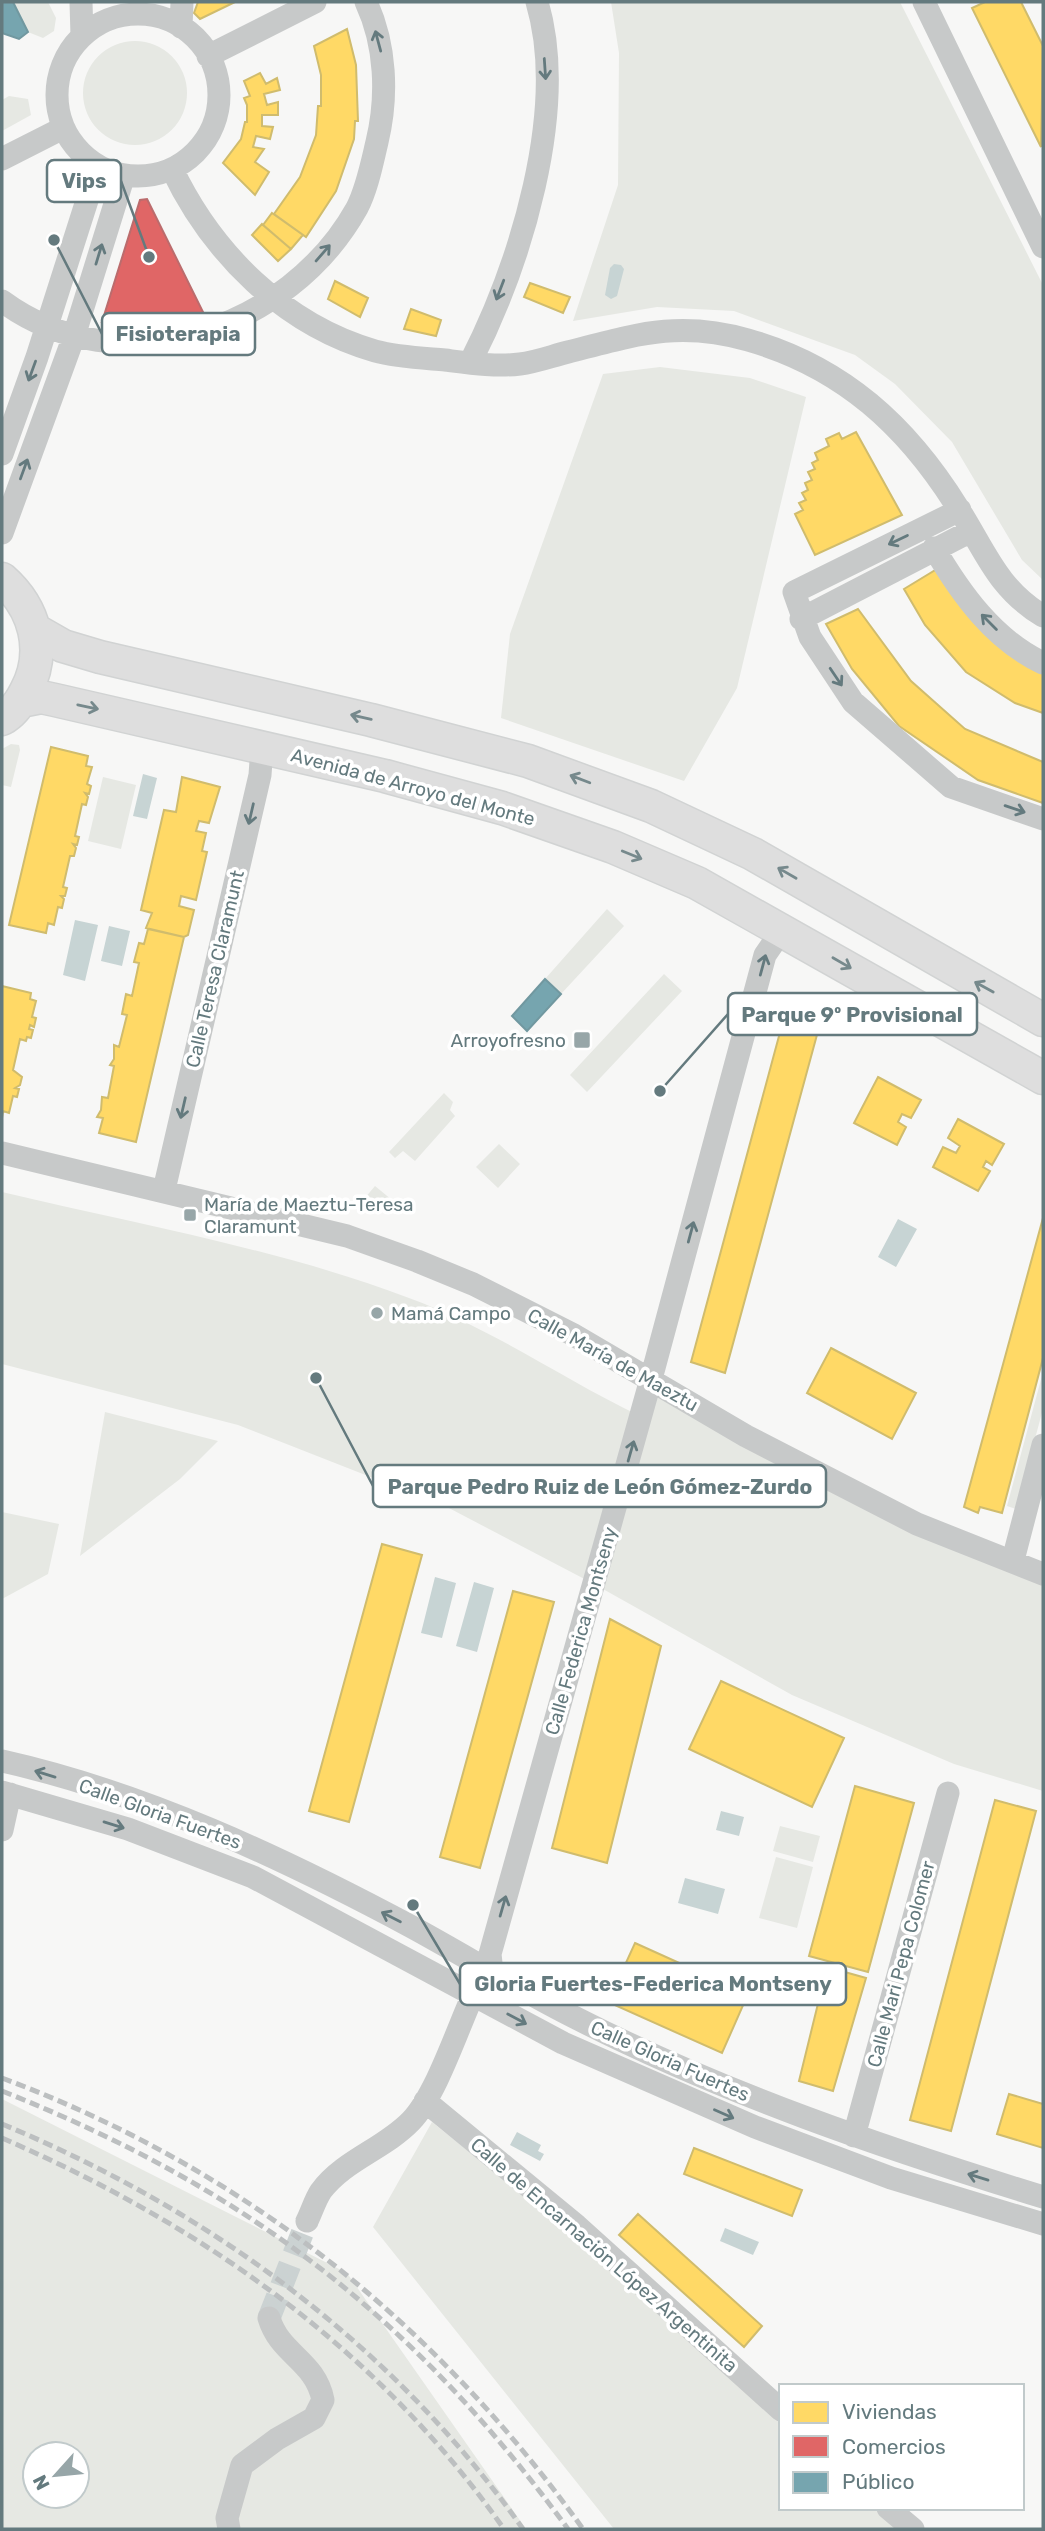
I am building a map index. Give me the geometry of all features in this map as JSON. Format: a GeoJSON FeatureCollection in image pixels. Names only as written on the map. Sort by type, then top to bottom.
{"type":"FeatureCollection","features":[{"type":"Feature","properties":{"kind":"street"},"geometry":{"type":"LineString","coordinates":[[81,2],[82,36]]}},
{"type":"Feature","properties":{"kind":"street"},"geometry":{"type":"LineString","coordinates":[[181,27],[182,2]]}},
{"type":"Feature","properties":{"kind":"street"},"geometry":{"type":"LineString","coordinates":[[208,56],[315,2]]}},
{"type":"Feature","properties":{"kind":"street"},"geometry":{"type":"LineString","coordinates":[[2,301],[46,328],[74,336],[110,343],[173,340],[237,318],[274,300],[292,287],[336,238],[358,206],[372,164],[385,110],[382,52],[366,2]]}},
{"type":"Feature","properties":{"kind":"street"},"geometry":{"type":"LineString","coordinates":[[470,363],[513,257],[540,171],[546,87],[542,19],[537,2]]}},
{"type":"Feature","properties":{"kind":"street"},"geometry":{"type":"LineString","coordinates":[[924,2],[1043,247]]}},
{"type":"Feature","properties":{"kind":"street"},"geometry":{"type":"LineString","coordinates":[[146,8],[181,27],[208,56],[217,87],[214,120],[198,149],[172,169],[149,176],[124,176],[98,166],[83,156],[63,128],[58,102],[59,77],[66,58],[82,36],[108,9],[146,8]]}},
{"type":"Feature","properties":{"kind":"street"},"geometry":{"type":"LineString","coordinates":[[2,159],[63,128]]}},
{"type":"Feature","properties":{"kind":"street"},"geometry":{"type":"LineString","coordinates":[[2,454],[98,166]]}},
{"type":"Feature","properties":{"kind":"street"},"geometry":{"type":"LineString","coordinates":[[172,169],[206,229],[274,300],[327,332],[376,352],[470,363],[520,364],[643,332],[684,328],[746,340],[802,359],[896,424],[927,460],[960,510],[989,565],[1018,601],[1043,616]]}},
{"type":"Feature","properties":{"kind":"street"},"geometry":{"type":"LineString","coordinates":[[2,533],[74,336],[124,176]]}},
{"type":"Feature","properties":{"kind":"street"},"geometry":{"type":"LineString","coordinates":[[960,510],[793,592],[801,619],[853,702],[951,787],[1043,819]]}},
{"type":"Feature","properties":{"kind":"street"},"geometry":{"type":"LineString","coordinates":[[801,619],[971,531]]}},
{"type":"Feature","properties":{"kind":"street"},"geometry":{"type":"LineString","coordinates":[[934,548],[962,594],[1024,654],[1043,663]]}},
{"type":"Feature","properties":{"kind":"street"},"geometry":{"type":"LineString","coordinates":[[2,575],[24,602],[36,630],[38,654],[33,679],[11,710]]}},
{"type":"Feature","properties":{"kind":"street"},"geometry":{"type":"LineString","coordinates":[[36,630],[63,646],[100,657],[371,720],[527,761],[651,806],[753,854],[1043,1020]]}},
{"type":"Feature","properties":{"kind":"street","name":"Avenida de Arroyo del Monte"},"geometry":{"type":"LineString","coordinates":[[11,710],[48,699],[385,776],[514,812],[612,847],[697,883],[783,929],[1043,1078]]}},
{"type":"Feature","properties":{"kind":"street","name":"Calle Teresa Claramunt"},"geometry":{"type":"LineString","coordinates":[[164,1191],[260,775],[262,747]]}},
{"type":"Feature","properties":{"kind":"street","name":"Calle Federica Montseny"},"geometry":{"type":"LineString","coordinates":[[492,1972],[490,1954],[651,1379],[765,955],[783,929]]}},
{"type":"Feature","properties":{"kind":"street","name":"Calle María de Maeztu"},"geometry":{"type":"LineString","coordinates":[[2,1153],[347,1236],[417,1261],[514,1304],[651,1379],[746,1436],[918,1524],[1043,1574]]}},
{"type":"Feature","properties":{"kind":"street"},"geometry":{"type":"LineString","coordinates":[[1013,1560],[1043,1446]]}},
{"type":"Feature","properties":{"kind":"street","name":"Calle Gloria Fuertes"},"geometry":{"type":"LineString","coordinates":[[2,1762],[135,1801],[261,1851],[411,1927],[577,2019],[762,2102],[854,2136],[1043,2197]]}},
{"type":"Feature","properties":{"kind":"street"},"geometry":{"type":"LineString","coordinates":[[2,1830],[6,1793]]}},
{"type":"Feature","properties":{"kind":"street","name":"Calle Gloria Fuertes"},"geometry":{"type":"LineString","coordinates":[[6,1793],[128,1829],[253,1877],[564,2043],[755,2127],[891,2178],[1043,2224]]}},
{"type":"Feature","properties":{"kind":"street","name":"Calle Mari Pepa Colomer"},"geometry":{"type":"LineString","coordinates":[[854,2136],[948,1793]]}},
{"type":"Feature","properties":{"kind":"street"},"geometry":{"type":"LineString","coordinates":[[307,2221],[320,2193],[340,2171],[393,2138],[413,2120],[425,2101],[473,1995]]}},
{"type":"Feature","properties":{"kind":"street","name":"Calle de Encarnación López Argentinita"},"geometry":{"type":"LineString","coordinates":[[425,2101],[578,2226],[779,2408]]}},
{"type":"Feature","properties":{"kind":"street"},"geometry":{"type":"LineString","coordinates":[[229,2529],[228,2518],[242,2465],[277,2439],[314,2417],[323,2400],[315,2375],[282,2344],[273,2332],[269,2319]]}},
{"type":"Feature","properties":{"kind":"street"},"geometry":{"type":"LineString","coordinates":[[890,2510],[914,2529]]}},
{"type":"Feature","properties":{"kind":"shaded area"},"geometry":{"type":"Polygon","coordinates":[[[13,2],[48,2],[56,18],[54,31],[43,38],[28,32],[13,2]]]}},
{"type":"Feature","properties":{"kind":"shaded area"},"geometry":{"type":"Polygon","coordinates":[[[611,2],[900,2],[1043,285],[1043,580],[1022,560],[952,442],[895,384],[855,355],[734,311],[657,307],[573,321],[618,185],[619,53],[611,2]]]}},
{"type":"Feature","properties":{"kind":"shaded area"},"geometry":{"type":"Polygon","coordinates":[[[135,41],[155,45],[172,56],[183,73],[187,93],[183,113],[172,130],[155,141],[135,145],[115,141],[98,130],[87,113],[83,93],[87,73],[98,56],[115,45],[135,41]]]}},
{"type":"Feature","properties":{"kind":"shaded area"},"geometry":{"type":"Polygon","coordinates":[[[9,96],[28,99],[31,115],[2,131],[2,100],[9,96]]]}},
{"type":"Feature","properties":{"kind":"shaded area"},"geometry":{"type":"Polygon","coordinates":[[[614,264],[621,265],[624,269],[617,296],[611,299],[605,295],[610,268],[614,264]]]}},
{"type":"Feature","properties":{"kind":"shaded area"},"geometry":{"type":"Polygon","coordinates":[[[660,367],[750,378],[806,397],[737,688],[684,781],[501,718],[510,634],[603,374],[660,367]]]}},
{"type":"Feature","properties":{"kind":"shaded area"},"geometry":{"type":"Polygon","coordinates":[[[11,744],[19,745],[20,750],[11,787],[2,785],[2,749],[11,744]]]}},
{"type":"Feature","properties":{"kind":"shaded area"},"geometry":{"type":"Polygon","coordinates":[[[143,774],[157,778],[147,819],[133,816],[143,774]]]}},
{"type":"Feature","properties":{"kind":"shaded area"},"geometry":{"type":"Polygon","coordinates":[[[103,777],[136,785],[121,849],[88,841],[103,777]]]}},
{"type":"Feature","properties":{"kind":"shaded area"},"geometry":{"type":"Polygon","coordinates":[[[607,909],[624,926],[561,994],[545,979],[607,909]]]}},
{"type":"Feature","properties":{"kind":"shaded area"},"geometry":{"type":"Polygon","coordinates":[[[75,920],[98,925],[85,981],[63,975],[75,920]]]}},
{"type":"Feature","properties":{"kind":"shaded area"},"geometry":{"type":"Polygon","coordinates":[[[109,926],[130,931],[122,966],[101,961],[109,926]]]}},
{"type":"Feature","properties":{"kind":"shaded area"},"geometry":{"type":"Polygon","coordinates":[[[664,974],[682,991],[587,1092],[570,1075],[664,974]]]}},
{"type":"Feature","properties":{"kind":"shaded area"},"geometry":{"type":"Polygon","coordinates":[[[444,1093],[453,1102],[450,1110],[455,1116],[415,1161],[403,1151],[395,1158],[389,1152],[444,1093]]]}},
{"type":"Feature","properties":{"kind":"shaded area"},"geometry":{"type":"Polygon","coordinates":[[[499,1144],[520,1164],[498,1188],[476,1167],[499,1144]]]}},
{"type":"Feature","properties":{"kind":"shaded area"},"geometry":{"type":"Polygon","coordinates":[[[375,1186],[392,1200],[381,1212],[359,1205],[375,1186]]]}},
{"type":"Feature","properties":{"kind":"shaded area"},"geometry":{"type":"Polygon","coordinates":[[[2,1192],[259,1251],[409,1298],[469,1324],[640,1416],[651,1379],[746,1436],[1043,1574],[1043,1791],[954,1764],[792,1695],[594,1584],[447,1507],[238,1425],[2,1364],[2,1192]]]}},
{"type":"Feature","properties":{"kind":"shaded area"},"geometry":{"type":"Polygon","coordinates":[[[898,1219],[917,1229],[896,1267],[878,1257],[898,1219]]]}},
{"type":"Feature","properties":{"kind":"shaded area"},"geometry":{"type":"Polygon","coordinates":[[[1043,1372],[1043,1409],[1016,1509],[1007,1506],[1043,1372]]]}},
{"type":"Feature","properties":{"kind":"shaded area"},"geometry":{"type":"Polygon","coordinates":[[[105,1412],[218,1441],[180,1479],[80,1556],[105,1412]]]}},
{"type":"Feature","properties":{"kind":"shaded area"},"geometry":{"type":"Polygon","coordinates":[[[2,1512],[59,1524],[48,1574],[2,1599],[2,1512]]]}},
{"type":"Feature","properties":{"kind":"shaded area"},"geometry":{"type":"Polygon","coordinates":[[[435,1577],[456,1583],[442,1638],[421,1633],[435,1577]]]}},
{"type":"Feature","properties":{"kind":"shaded area"},"geometry":{"type":"Polygon","coordinates":[[[474,1582],[494,1588],[477,1652],[456,1646],[474,1582]]]}},
{"type":"Feature","properties":{"kind":"shaded area"},"geometry":{"type":"Polygon","coordinates":[[[721,1811],[744,1817],[739,1836],[716,1830],[721,1811]]]}},
{"type":"Feature","properties":{"kind":"shaded area"},"geometry":{"type":"Polygon","coordinates":[[[780,1826],[820,1836],[813,1862],[773,1851],[780,1826]]]}},
{"type":"Feature","properties":{"kind":"shaded area"},"geometry":{"type":"Polygon","coordinates":[[[776,1857],[813,1867],[797,1928],[759,1918],[776,1857]]]}},
{"type":"Feature","properties":{"kind":"shaded area"},"geometry":{"type":"Polygon","coordinates":[[[685,1878],[725,1889],[718,1914],[678,1903],[685,1878]]]}},
{"type":"Feature","properties":{"kind":"shaded area"},"geometry":{"type":"Polygon","coordinates":[[[2,2099],[347,2273],[526,2529],[2,2529],[2,2099]]]}},
{"type":"Feature","properties":{"kind":"shaded area"},"geometry":{"type":"Polygon","coordinates":[[[432,2122],[581,2242],[779,2421],[779,2510],[881,2510],[903,2529],[614,2529],[373,2227],[432,2122]]]}},
{"type":"Feature","properties":{"kind":"shaded area"},"geometry":{"type":"Polygon","coordinates":[[[517,2132],[541,2145],[538,2151],[544,2154],[540,2161],[510,2145],[517,2132]]]}},
{"type":"Feature","properties":{"kind":"shaded area"},"geometry":{"type":"Polygon","coordinates":[[[725,2228],[759,2242],[753,2255],[720,2241],[725,2228]]]}},
{"type":"Feature","properties":{"kind":"building: Viviendas"},"geometry":{"type":"Polygon","coordinates":[[[198,2],[235,2],[200,19],[194,13],[198,2]]]}},
{"type":"Feature","properties":{"kind":"building: Viviendas"},"geometry":{"type":"Polygon","coordinates":[[[985,2],[1021,2],[1043,46],[1041,147],[972,8],[985,2]]]}},
{"type":"Feature","properties":{"kind":"building: Viviendas"},"geometry":{"type":"Polygon","coordinates":[[[347,29],[356,65],[358,121],[355,121],[354,139],[336,191],[306,237],[274,214],[300,177],[316,135],[318,106],[321,106],[321,75],[314,46],[347,29]]]}},
{"type":"Feature","properties":{"kind":"building: Viviendas"},"geometry":{"type":"Polygon","coordinates":[[[260,73],[266,84],[277,78],[280,90],[264,94],[267,105],[278,102],[278,115],[262,115],[262,126],[273,127],[270,139],[256,136],[253,147],[264,149],[255,162],[269,172],[255,195],[223,163],[241,139],[247,122],[247,105],[244,98],[250,96],[244,81],[260,73]]]}},
{"type":"Feature","properties":{"kind":"building: Viviendas"},"geometry":{"type":"Polygon","coordinates":[[[272,213],[303,235],[291,249],[263,225],[272,213]]]}},
{"type":"Feature","properties":{"kind":"building: Viviendas"},"geometry":{"type":"Polygon","coordinates":[[[262,224],[291,249],[278,261],[252,235],[262,224]]]}},
{"type":"Feature","properties":{"kind":"building: Viviendas"},"geometry":{"type":"Polygon","coordinates":[[[335,281],[368,298],[360,317],[328,299],[335,281]]]}},
{"type":"Feature","properties":{"kind":"building: Viviendas"},"geometry":{"type":"Polygon","coordinates":[[[530,283],[570,297],[563,313],[524,297],[530,283]]]}},
{"type":"Feature","properties":{"kind":"building: Viviendas"},"geometry":{"type":"Polygon","coordinates":[[[411,309],[441,320],[436,336],[404,329],[411,309]]]}},
{"type":"Feature","properties":{"kind":"building: Viviendas"},"geometry":{"type":"Polygon","coordinates":[[[856,432],[902,515],[815,555],[795,514],[803,510],[799,503],[806,500],[802,493],[808,490],[805,483],[812,480],[808,472],[815,469],[812,463],[818,460],[815,453],[829,446],[826,439],[839,433],[842,439],[856,432]]]}},
{"type":"Feature","properties":{"kind":"building: Viviendas"},"geometry":{"type":"Polygon","coordinates":[[[937,569],[1043,670],[1043,713],[1015,703],[966,672],[925,625],[904,589],[937,569]]]}},
{"type":"Feature","properties":{"kind":"building: Viviendas"},"geometry":{"type":"Polygon","coordinates":[[[858,609],[911,681],[965,729],[1043,762],[1043,803],[978,780],[899,726],[852,669],[826,624],[858,609]]]}},
{"type":"Feature","properties":{"kind":"building: Viviendas"},"geometry":{"type":"Polygon","coordinates":[[[51,747],[88,756],[86,766],[92,767],[87,784],[91,786],[89,794],[85,793],[88,797],[86,805],[82,804],[75,836],[79,837],[77,845],[73,844],[76,848],[74,856],[70,856],[63,887],[67,888],[65,896],[61,896],[64,899],[62,908],[58,907],[54,925],[48,923],[46,933],[9,925],[51,747]]]}},
{"type":"Feature","properties":{"kind":"building: Viviendas"},"geometry":{"type":"Polygon","coordinates":[[[182,777],[220,787],[209,823],[199,821],[196,831],[206,833],[202,851],[207,852],[196,900],[181,896],[179,906],[194,910],[188,935],[184,937],[146,928],[152,913],[141,910],[164,810],[176,812],[182,777]]]}},
{"type":"Feature","properties":{"kind":"building: Viviendas"},"geometry":{"type":"Polygon","coordinates":[[[148,929],[184,937],[136,1142],[99,1133],[103,1118],[97,1117],[101,1110],[102,1097],[108,1098],[114,1066],[110,1065],[114,1059],[114,1045],[119,1047],[127,1015],[122,1014],[126,994],[132,996],[139,963],[134,962],[139,943],[144,944],[148,929]]]}},
{"type":"Feature","properties":{"kind":"building: Viviendas"},"geometry":{"type":"Polygon","coordinates":[[[2,986],[31,993],[30,999],[36,1001],[32,1017],[36,1018],[34,1027],[30,1025],[29,1029],[33,1030],[31,1038],[27,1037],[26,1041],[20,1039],[13,1070],[22,1077],[20,1085],[15,1088],[19,1089],[17,1097],[13,1096],[9,1113],[3,1111],[2,1118],[2,986]]]}},
{"type":"Feature","properties":{"kind":"building: Viviendas"},"geometry":{"type":"Polygon","coordinates":[[[789,999],[824,1009],[725,1373],[691,1362],[789,999]]]}},
{"type":"Feature","properties":{"kind":"building: Viviendas"},"geometry":{"type":"Polygon","coordinates":[[[878,1077],[921,1100],[911,1118],[902,1114],[898,1122],[906,1127],[897,1145],[854,1123],[878,1077]]]}},
{"type":"Feature","properties":{"kind":"building: Viviendas"},"geometry":{"type":"Polygon","coordinates":[[[958,1119],[1004,1144],[992,1165],[986,1161],[983,1167],[990,1171],[978,1191],[933,1167],[943,1147],[956,1153],[960,1146],[948,1138],[958,1119]]]}},
{"type":"Feature","properties":{"kind":"building: Viviendas"},"geometry":{"type":"Polygon","coordinates":[[[1043,1218],[1043,1358],[1002,1513],[980,1507],[978,1513],[964,1507],[1043,1218]]]}},
{"type":"Feature","properties":{"kind":"building: Viviendas"},"geometry":{"type":"Polygon","coordinates":[[[831,1348],[916,1393],[892,1439],[807,1393],[831,1348]]]}},
{"type":"Feature","properties":{"kind":"building: Viviendas"},"geometry":{"type":"Polygon","coordinates":[[[382,1544],[422,1555],[349,1822],[309,1811],[382,1544]]]}},
{"type":"Feature","properties":{"kind":"building: Viviendas"},"geometry":{"type":"Polygon","coordinates":[[[513,1591],[554,1602],[480,1868],[440,1857],[513,1591]]]}},
{"type":"Feature","properties":{"kind":"building: Viviendas"},"geometry":{"type":"Polygon","coordinates":[[[610,1619],[661,1646],[607,1863],[552,1848],[610,1619]]]}},
{"type":"Feature","properties":{"kind":"building: Viviendas"},"geometry":{"type":"Polygon","coordinates":[[[721,1681],[844,1738],[812,1807],[689,1749],[721,1681]]]}},
{"type":"Feature","properties":{"kind":"building: Viviendas"},"geometry":{"type":"Polygon","coordinates":[[[855,1786],[914,1803],[868,1972],[809,1956],[855,1786]]]}},
{"type":"Feature","properties":{"kind":"building: Viviendas"},"geometry":{"type":"Polygon","coordinates":[[[995,1800],[1036,1811],[951,2131],[910,2120],[995,1800]]]}},
{"type":"Feature","properties":{"kind":"building: Viviendas"},"geometry":{"type":"Polygon","coordinates":[[[635,1943],[748,1994],[722,2053],[608,2002],[635,1943]]]}},
{"type":"Feature","properties":{"kind":"building: Viviendas"},"geometry":{"type":"Polygon","coordinates":[[[827,1967],[866,1978],[833,2091],[799,2081],[827,1967]]]}},
{"type":"Feature","properties":{"kind":"building: Viviendas"},"geometry":{"type":"Polygon","coordinates":[[[1009,2094],[1043,2104],[1043,2148],[997,2134],[1009,2094]]]}},
{"type":"Feature","properties":{"kind":"building: Viviendas"},"geometry":{"type":"Polygon","coordinates":[[[694,2148],[802,2190],[792,2216],[684,2174],[694,2148]]]}},
{"type":"Feature","properties":{"kind":"building: Viviendas"},"geometry":{"type":"Polygon","coordinates":[[[638,2214],[762,2326],[744,2347],[619,2235],[638,2214]]]}},
{"type":"Feature","properties":{"kind":"building: Comercios"},"geometry":{"type":"Polygon","coordinates":[[[147,199],[204,314],[169,323],[102,322],[140,200],[147,199]]]}},
{"type":"Feature","properties":{"kind":"building: Público"},"geometry":{"type":"Polygon","coordinates":[[[2,2],[13,2],[28,32],[19,39],[2,33],[2,2]]]}},
{"type":"Feature","properties":{"kind":"building: Público","name":"Arroyofresno"},"geometry":{"type":"Polygon","coordinates":[[[545,979],[561,994],[527,1031],[512,1016],[545,979]]]}},
{"type":"Feature","properties":{"kind":"tunnel"},"geometry":{"type":"LineString","coordinates":[[269,2318],[307,2221]]}},
{"type":"Feature","properties":{"kind":"railway"},"geometry":{"type":"LineString","coordinates":[[2,2078],[90,2115],[173,2157],[252,2205],[327,2259],[397,2319],[463,2383],[525,2454],[583,2529]]}},
{"type":"Feature","properties":{"kind":"railway"},"geometry":{"type":"LineString","coordinates":[[2,2091],[90,2129],[172,2171],[247,2216],[318,2267],[385,2323],[448,2385],[509,2453],[568,2529]]}},
{"type":"Feature","properties":{"kind":"railway"},"geometry":{"type":"LineString","coordinates":[[2,2124],[78,2159],[152,2198],[224,2241],[291,2290],[356,2343],[416,2400],[472,2462],[523,2529]]}},
{"type":"Feature","properties":{"kind":"railway"},"geometry":{"type":"LineString","coordinates":[[2,2138],[76,2172],[147,2210],[215,2252],[280,2298],[342,2349],[400,2404],[454,2464],[504,2529]]}},
{"type":"Feature","properties":{"kind":"place","name":"Fisioterapia"},"geometry":{"type":"Point","coordinates":[54,240]}},
{"type":"Feature","properties":{"kind":"place","name":"Vips"},"geometry":{"type":"Point","coordinates":[149,257]}},
{"type":"Feature","properties":{"kind":"place","name":"Arroyofresno"},"geometry":{"type":"Point","coordinates":[582,1040]}},
{"type":"Feature","properties":{"kind":"place","name":"Parque 9º Provisional"},"geometry":{"type":"Point","coordinates":[660,1091]}},
{"type":"Feature","properties":{"kind":"place","name":"María de Maeztu-Teresa Claramunt"},"geometry":{"type":"Point","coordinates":[190,1215]}},
{"type":"Feature","properties":{"kind":"place","name":"Mamá Campo"},"geometry":{"type":"Point","coordinates":[377,1313]}},
{"type":"Feature","properties":{"kind":"place","name":"Parque Pedro Ruiz de León Gómez-Zurdo"},"geometry":{"type":"Point","coordinates":[316,1378]}},
{"type":"Feature","properties":{"kind":"place","name":"Gloria Fuertes-Federica Montseny"},"geometry":{"type":"Point","coordinates":[413,1905]}}]}
